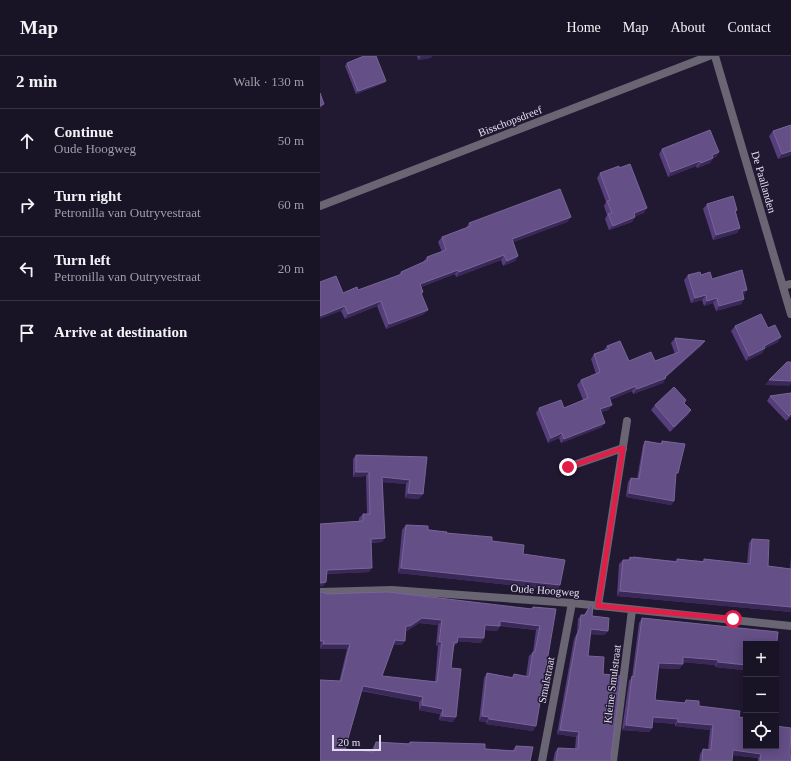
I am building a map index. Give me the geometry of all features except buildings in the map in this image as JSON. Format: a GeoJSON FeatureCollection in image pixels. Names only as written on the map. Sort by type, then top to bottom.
{"type":"FeatureCollection","features":[{"type":"Feature","properties":{"kind":"street","name":"Bisschopsdreef"},"geometry":{"type":"LineString","coordinates":[[320,206],[709,56]]}},
{"type":"Feature","properties":{"kind":"street","name":"De Paallanden"},"geometry":{"type":"LineString","coordinates":[[715,56],[787,285],[791,314]]}},
{"type":"Feature","properties":{"kind":"street"},"geometry":{"type":"LineString","coordinates":[[598,606],[627,421]]}},
{"type":"Feature","properties":{"kind":"street"},"geometry":{"type":"LineString","coordinates":[[568,467],[623,448]]}},
{"type":"Feature","properties":{"kind":"street","name":"Oude Hoogweg"},"geometry":{"type":"LineString","coordinates":[[320,592],[382,589],[572,603],[791,626]]}},
{"type":"Feature","properties":{"kind":"street","name":"Smulstraat"},"geometry":{"type":"LineString","coordinates":[[542,761],[572,603]]}},
{"type":"Feature","properties":{"kind":"street","name":"Kleine Smulstraat"},"geometry":{"type":"LineString","coordinates":[[613,761],[632,610]]}},
{"type":"Feature","properties":{"kind":"route"},"geometry":{"type":"LineString","coordinates":[[568,467],[623,448],[598,606],[733,619]]}}]}
